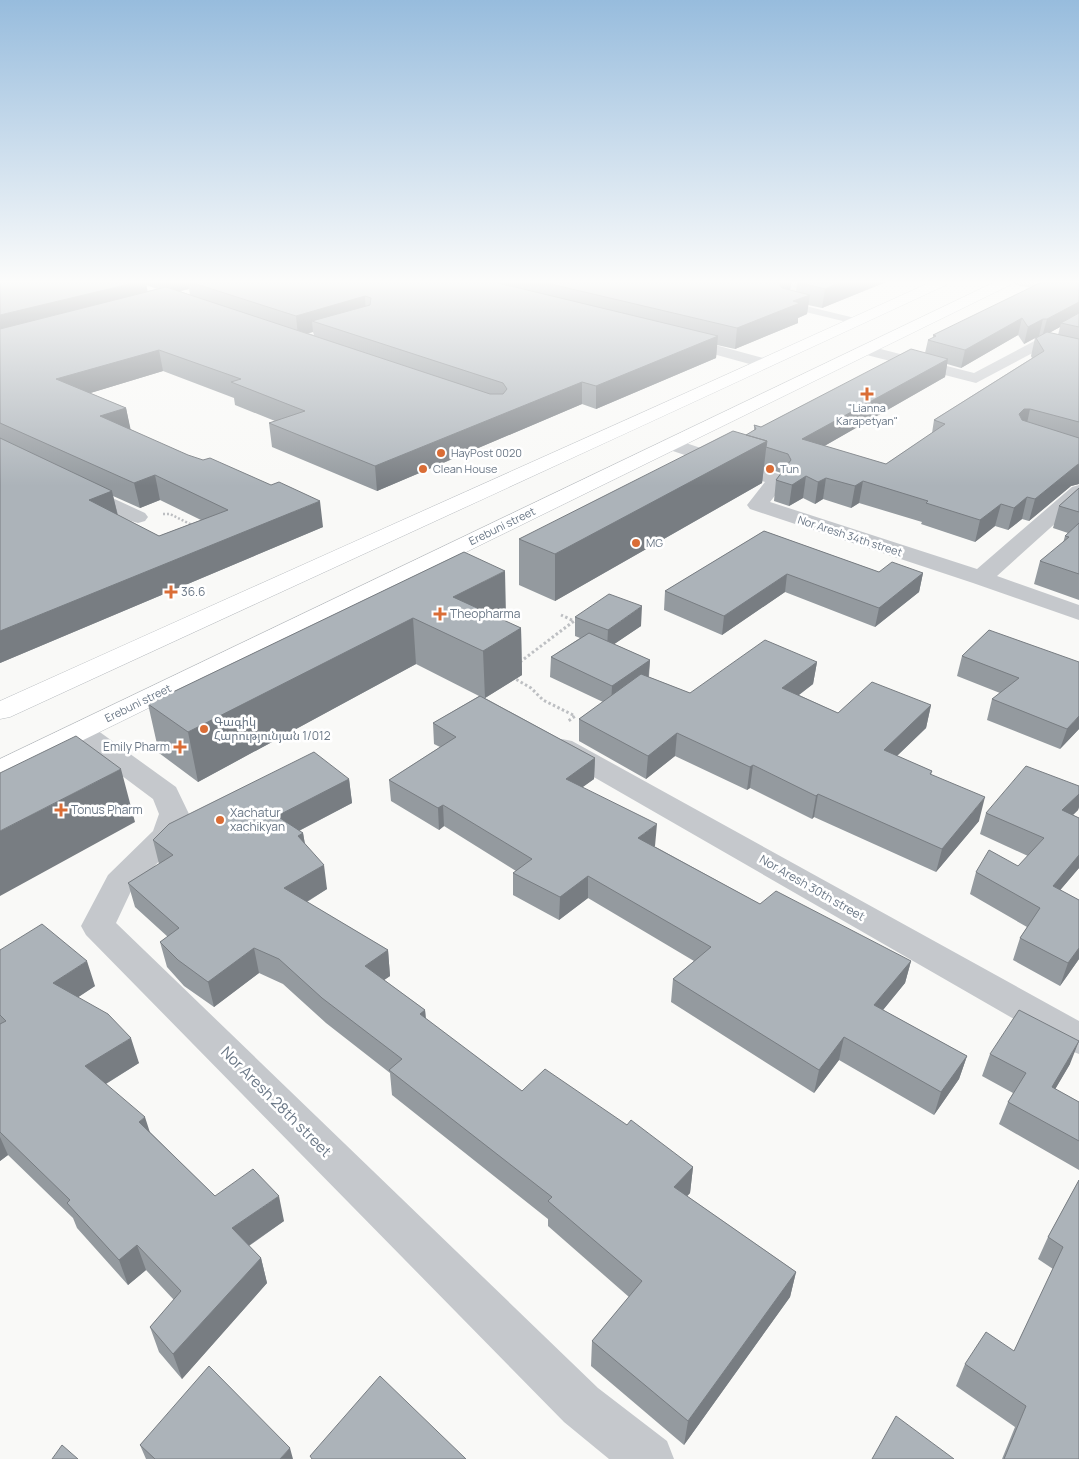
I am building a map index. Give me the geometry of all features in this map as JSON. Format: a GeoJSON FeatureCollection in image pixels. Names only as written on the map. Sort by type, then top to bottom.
{"type":"FeatureCollection","features":[{"type":"Feature","properties":{"kind":"main road"},"geometry":{"type":"LineString","coordinates":[[0,711],[515,476],[623,429],[792,350]]}},
{"type":"Feature","properties":{"kind":"main road","name":"Erebuni street"},"geometry":{"type":"LineString","coordinates":[[0,770],[865,350]]}},
{"type":"Feature","properties":{"kind":"street"},"geometry":{"type":"LineString","coordinates":[[715,350],[764,363]]}},
{"type":"Feature","properties":{"kind":"street"},"geometry":{"type":"LineString","coordinates":[[865,350],[976,378],[1027,350]]}},
{"type":"Feature","properties":{"kind":"street","name":"Nor Aresh 34th street"},"geometry":{"type":"LineString","coordinates":[[671,444],[777,480],[757,505],[981,578],[1079,613]]}},
{"type":"Feature","properties":{"kind":"street"},"geometry":{"type":"LineString","coordinates":[[69,484],[138,517]]}},
{"type":"Feature","properties":{"kind":"street"},"geometry":{"type":"LineString","coordinates":[[981,578],[1079,491]]}},
{"type":"Feature","properties":{"kind":"street","name":"Nor Aresh 28th street"},"geometry":{"type":"LineString","coordinates":[[80,731],[166,794],[174,814],[167,835],[120,883],[98,926],[581,1405],[649,1459]]}},
{"type":"Feature","properties":{"kind":"street","name":"Nor Aresh 30th street"},"geometry":{"type":"LineString","coordinates":[[546,737],[1079,1039]]}},
{"type":"Feature","properties":{"kind":"path"},"geometry":{"type":"LineString","coordinates":[[138,517],[156,513],[170,514],[201,530]]}},
{"type":"Feature","properties":{"kind":"path"},"geometry":{"type":"LineString","coordinates":[[513,668],[574,621],[562,615]]}},
{"type":"Feature","properties":{"kind":"path"},"geometry":{"type":"LineString","coordinates":[[505,674],[531,688],[543,700],[575,716],[546,737]]}},
{"type":"Feature","properties":{"kind":"building"},"geometry":{"type":"Polygon","coordinates":[[[0,350],[159,350],[56,379],[126,408],[100,416],[188,455],[203,460],[210,458],[271,485],[279,482],[320,501],[0,631],[0,438],[112,491],[89,500],[159,536],[228,510],[155,475],[134,483],[0,423],[0,350]]]}},
{"type":"Feature","properties":{"kind":"building"},"geometry":{"type":"Polygon","coordinates":[[[159,350],[357,350],[490,394],[503,394],[507,389],[503,383],[402,350],[684,350],[596,386],[582,382],[375,466],[269,423],[305,411],[231,382],[241,379],[159,350]]]}},
{"type":"Feature","properties":{"kind":"building"},"geometry":{"type":"Polygon","coordinates":[[[909,350],[948,359],[802,439],[886,464],[945,424],[934,420],[1044,351],[1079,350],[1079,422],[1030,409],[1024,409],[1019,414],[1022,420],[1079,438],[1079,464],[1035,499],[1027,497],[1014,508],[1001,504],[980,520],[926,503],[928,501],[863,481],[855,486],[826,478],[818,482],[806,476],[792,485],[776,480],[791,460],[788,454],[766,447],[767,441],[746,435],[756,429],[754,425],[761,427],[909,350]]]}},
{"type":"Feature","properties":{"kind":"building"},"geometry":{"type":"Polygon","coordinates":[[[733,431],[767,441],[555,554],[519,539],[733,431]]]}},
{"type":"Feature","properties":{"kind":"building"},"geometry":{"type":"Polygon","coordinates":[[[1079,488],[1079,512],[1059,506],[1079,488]]]}},
{"type":"Feature","properties":{"kind":"building"},"geometry":{"type":"Polygon","coordinates":[[[1079,523],[1079,574],[1040,561],[1069,537],[1065,536],[1079,523]]]}},
{"type":"Feature","properties":{"kind":"building"},"geometry":{"type":"Polygon","coordinates":[[[764,531],[879,572],[892,562],[923,573],[879,608],[787,574],[724,616],[665,591],[764,531]]]}},
{"type":"Feature","properties":{"kind":"building"},"geometry":{"type":"Polygon","coordinates":[[[464,552],[505,571],[453,597],[521,628],[483,651],[413,618],[188,732],[148,704],[464,552]]]}},
{"type":"Feature","properties":{"kind":"building"},"geometry":{"type":"Polygon","coordinates":[[[609,594],[642,606],[608,630],[575,617],[609,594]]]}},
{"type":"Feature","properties":{"kind":"building"},"geometry":{"type":"Polygon","coordinates":[[[989,630],[1079,662],[1079,716],[1067,729],[992,699],[1019,678],[962,656],[989,630]]]}},
{"type":"Feature","properties":{"kind":"building"},"geometry":{"type":"Polygon","coordinates":[[[589,633],[650,660],[612,686],[551,657],[589,633]]]}},
{"type":"Feature","properties":{"kind":"building"},"geometry":{"type":"Polygon","coordinates":[[[765,640],[817,662],[782,688],[838,713],[872,682],[931,705],[884,750],[932,771],[930,774],[985,797],[942,849],[818,794],[816,796],[753,765],[750,767],[677,733],[648,756],[579,719],[641,674],[690,693],[765,640]]]}},
{"type":"Feature","properties":{"kind":"building"},"geometry":{"type":"Polygon","coordinates":[[[480,696],[595,758],[566,779],[657,824],[638,838],[760,904],[776,891],[911,961],[874,1005],[967,1056],[941,1092],[844,1037],[819,1070],[673,979],[711,947],[588,876],[560,897],[513,873],[532,859],[443,805],[438,808],[389,780],[456,737],[433,723],[480,696]]]}},
{"type":"Feature","properties":{"kind":"building"},"geometry":{"type":"Polygon","coordinates":[[[76,736],[121,769],[0,831],[0,773],[76,736]]]}},
{"type":"Feature","properties":{"kind":"building"},"geometry":{"type":"Polygon","coordinates":[[[314,752],[349,779],[277,816],[303,833],[298,836],[324,865],[284,888],[388,950],[365,966],[425,1010],[420,1014],[522,1091],[545,1069],[627,1125],[631,1120],[693,1167],[674,1187],[796,1272],[688,1421],[592,1341],[642,1281],[548,1201],[552,1197],[389,1070],[402,1059],[322,998],[279,959],[254,948],[208,982],[178,960],[160,942],[179,928],[128,883],[173,855],[153,840],[169,824],[314,752]]]}},
{"type":"Feature","properties":{"kind":"building"},"geometry":{"type":"Polygon","coordinates":[[[1026,766],[1079,786],[1079,794],[1062,810],[1079,818],[1079,855],[1053,886],[1079,900],[1079,948],[1068,963],[1020,938],[1040,908],[976,872],[989,850],[1018,866],[1044,838],[986,813],[1026,766]]]}},
{"type":"Feature","properties":{"kind":"building"},"geometry":{"type":"Polygon","coordinates":[[[42,924],[87,961],[53,983],[108,1014],[131,1038],[85,1066],[145,1117],[139,1122],[215,1196],[253,1169],[279,1196],[232,1228],[261,1258],[173,1354],[150,1327],[181,1291],[137,1245],[119,1260],[67,1203],[70,1200],[0,1132],[0,1024],[6,1021],[0,1015],[0,950],[42,924]]]}},
{"type":"Feature","properties":{"kind":"building"},"geometry":{"type":"Polygon","coordinates":[[[1019,1010],[1079,1041],[1052,1087],[1079,1102],[1079,1141],[1008,1102],[1026,1073],[990,1054],[1019,1010]]]}},
{"type":"Feature","properties":{"kind":"building"},"geometry":{"type":"Polygon","coordinates":[[[1079,1180],[1079,1459],[1004,1459],[1026,1406],[965,1364],[986,1332],[1014,1351],[1063,1247],[1048,1237],[1079,1180]]]}},
{"type":"Feature","properties":{"kind":"building"},"geometry":{"type":"Polygon","coordinates":[[[209,1366],[290,1448],[280,1459],[155,1459],[140,1445],[209,1366]]]}},
{"type":"Feature","properties":{"kind":"building"},"geometry":{"type":"Polygon","coordinates":[[[380,1376],[466,1459],[312,1459],[310,1456],[380,1376]]]}},
{"type":"Feature","properties":{"kind":"building"},"geometry":{"type":"Polygon","coordinates":[[[896,1416],[954,1459],[872,1459],[896,1416]]]}},
{"type":"Feature","properties":{"kind":"building"},"geometry":{"type":"Polygon","coordinates":[[[62,1445],[78,1459],[52,1459],[62,1445]]]}},
{"type":"Feature","properties":{"kind":"place","name":"\"Lianna Karapetyan\""},"geometry":{"type":"Point","coordinates":[867,394]}},
{"type":"Feature","properties":{"kind":"place","name":"HayPost 0020"},"geometry":{"type":"Point","coordinates":[441,453]}},
{"type":"Feature","properties":{"kind":"place","name":"Clean House"},"geometry":{"type":"Point","coordinates":[423,469]}},
{"type":"Feature","properties":{"kind":"place","name":"Tun"},"geometry":{"type":"Point","coordinates":[770,469]}},
{"type":"Feature","properties":{"kind":"place","name":"MG"},"geometry":{"type":"Point","coordinates":[636,543]}},
{"type":"Feature","properties":{"kind":"place","name":"36.6"},"geometry":{"type":"Point","coordinates":[171,592]}},
{"type":"Feature","properties":{"kind":"place","name":"Theopharma"},"geometry":{"type":"Point","coordinates":[440,614]}},
{"type":"Feature","properties":{"kind":"place","name":"Գագիկ Հարությունյան 1/012"},"geometry":{"type":"Point","coordinates":[204,729]}},
{"type":"Feature","properties":{"kind":"place","name":"Emily Pharm"},"geometry":{"type":"Point","coordinates":[180,747]}},
{"type":"Feature","properties":{"kind":"place","name":"Tonus Pharm"},"geometry":{"type":"Point","coordinates":[61,810]}},
{"type":"Feature","properties":{"kind":"place","name":"Xachatur xachikyan"},"geometry":{"type":"Point","coordinates":[220,820]}}]}
